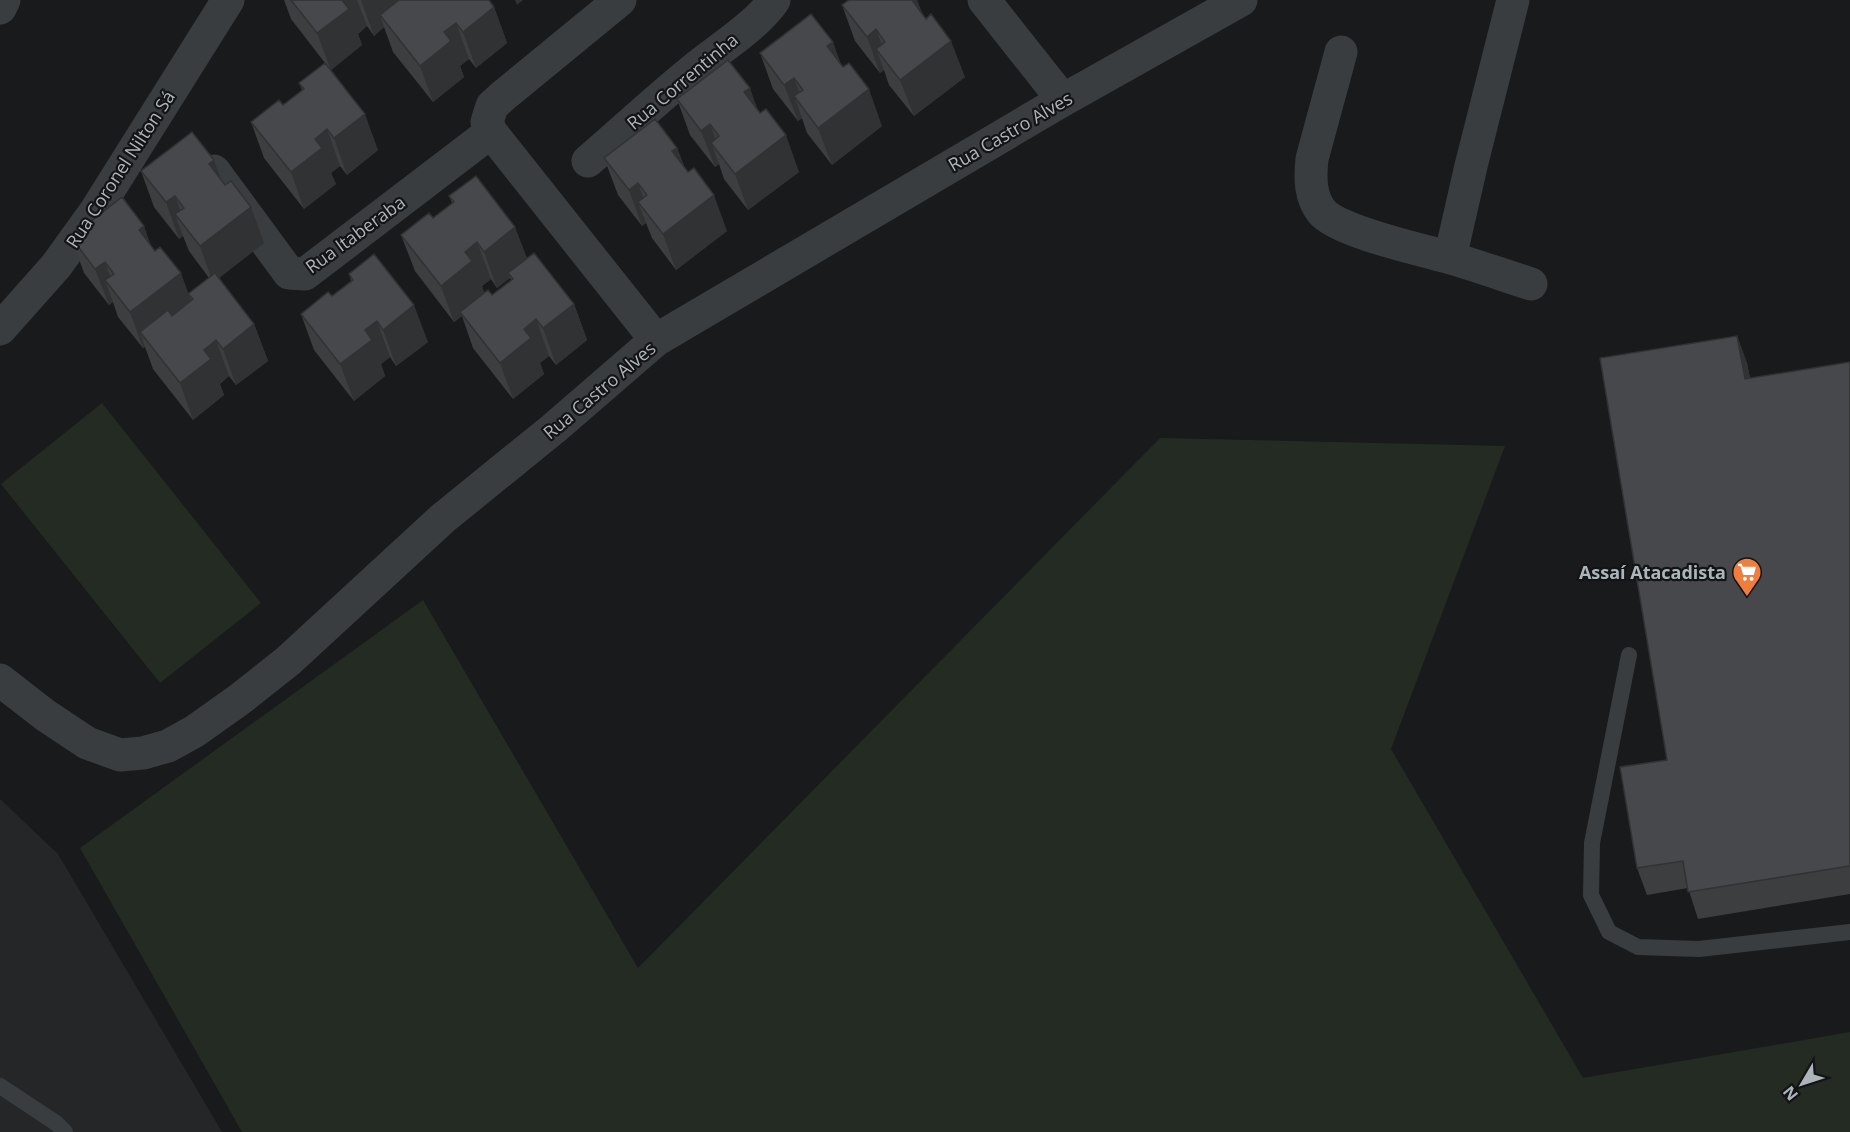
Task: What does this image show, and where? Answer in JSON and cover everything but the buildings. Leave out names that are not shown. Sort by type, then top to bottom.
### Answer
[{"type":"street","points":[[0,8],[4,0]]},
{"type":"street","name":"Rua Coronel Nilton Sá","points":[[0,329],[56,266],[95,212],[228,0]]},
{"type":"street","points":[[620,0],[492,106],[487,122],[491,132],[656,340]]},
{"type":"street","name":"Rua Correntinha","points":[[588,161],[691,71],[756,20],[774,0]]},
{"type":"street","points":[[984,0],[1063,99]]},
{"type":"street","name":"Rua Castro Alves","points":[[0,680],[45,715],[87,743],[120,755],[143,753],[168,746],[195,731],[288,661],[442,519],[553,429],[656,340],[1063,99],[1241,0]]},
{"type":"street","points":[[1450,258],[1513,0]]},
{"type":"street","points":[[1341,52],[1312,159],[1310,177],[1313,195],[1322,212],[1334,221],[1370,236],[1531,284]]},
{"type":"street","name":"Rua Itaberaba","points":[[214,171],[289,273],[305,274],[491,132]]},
{"type":"lane","points":[[1629,655],[1592,843],[1591,896],[1609,932],[1638,947],[1699,949],[1850,932]]},
{"type":"lane","points":[[0,1086],[56,1123],[65,1132]]},
{"type":"shaded area","points":[[102,403],[261,603],[160,683],[1,484]]},
{"type":"shaded area","points":[[1160,438],[1505,446],[1391,749],[1583,1078],[1850,1032],[1850,1132],[242,1132],[80,848],[423,600],[638,968]]},
{"type":"shaded area","points":[[0,799],[58,854],[222,1132],[0,1132]]},
{"type":"place","name":"Assaí Atacadista","points":[[1747,598]]}]
